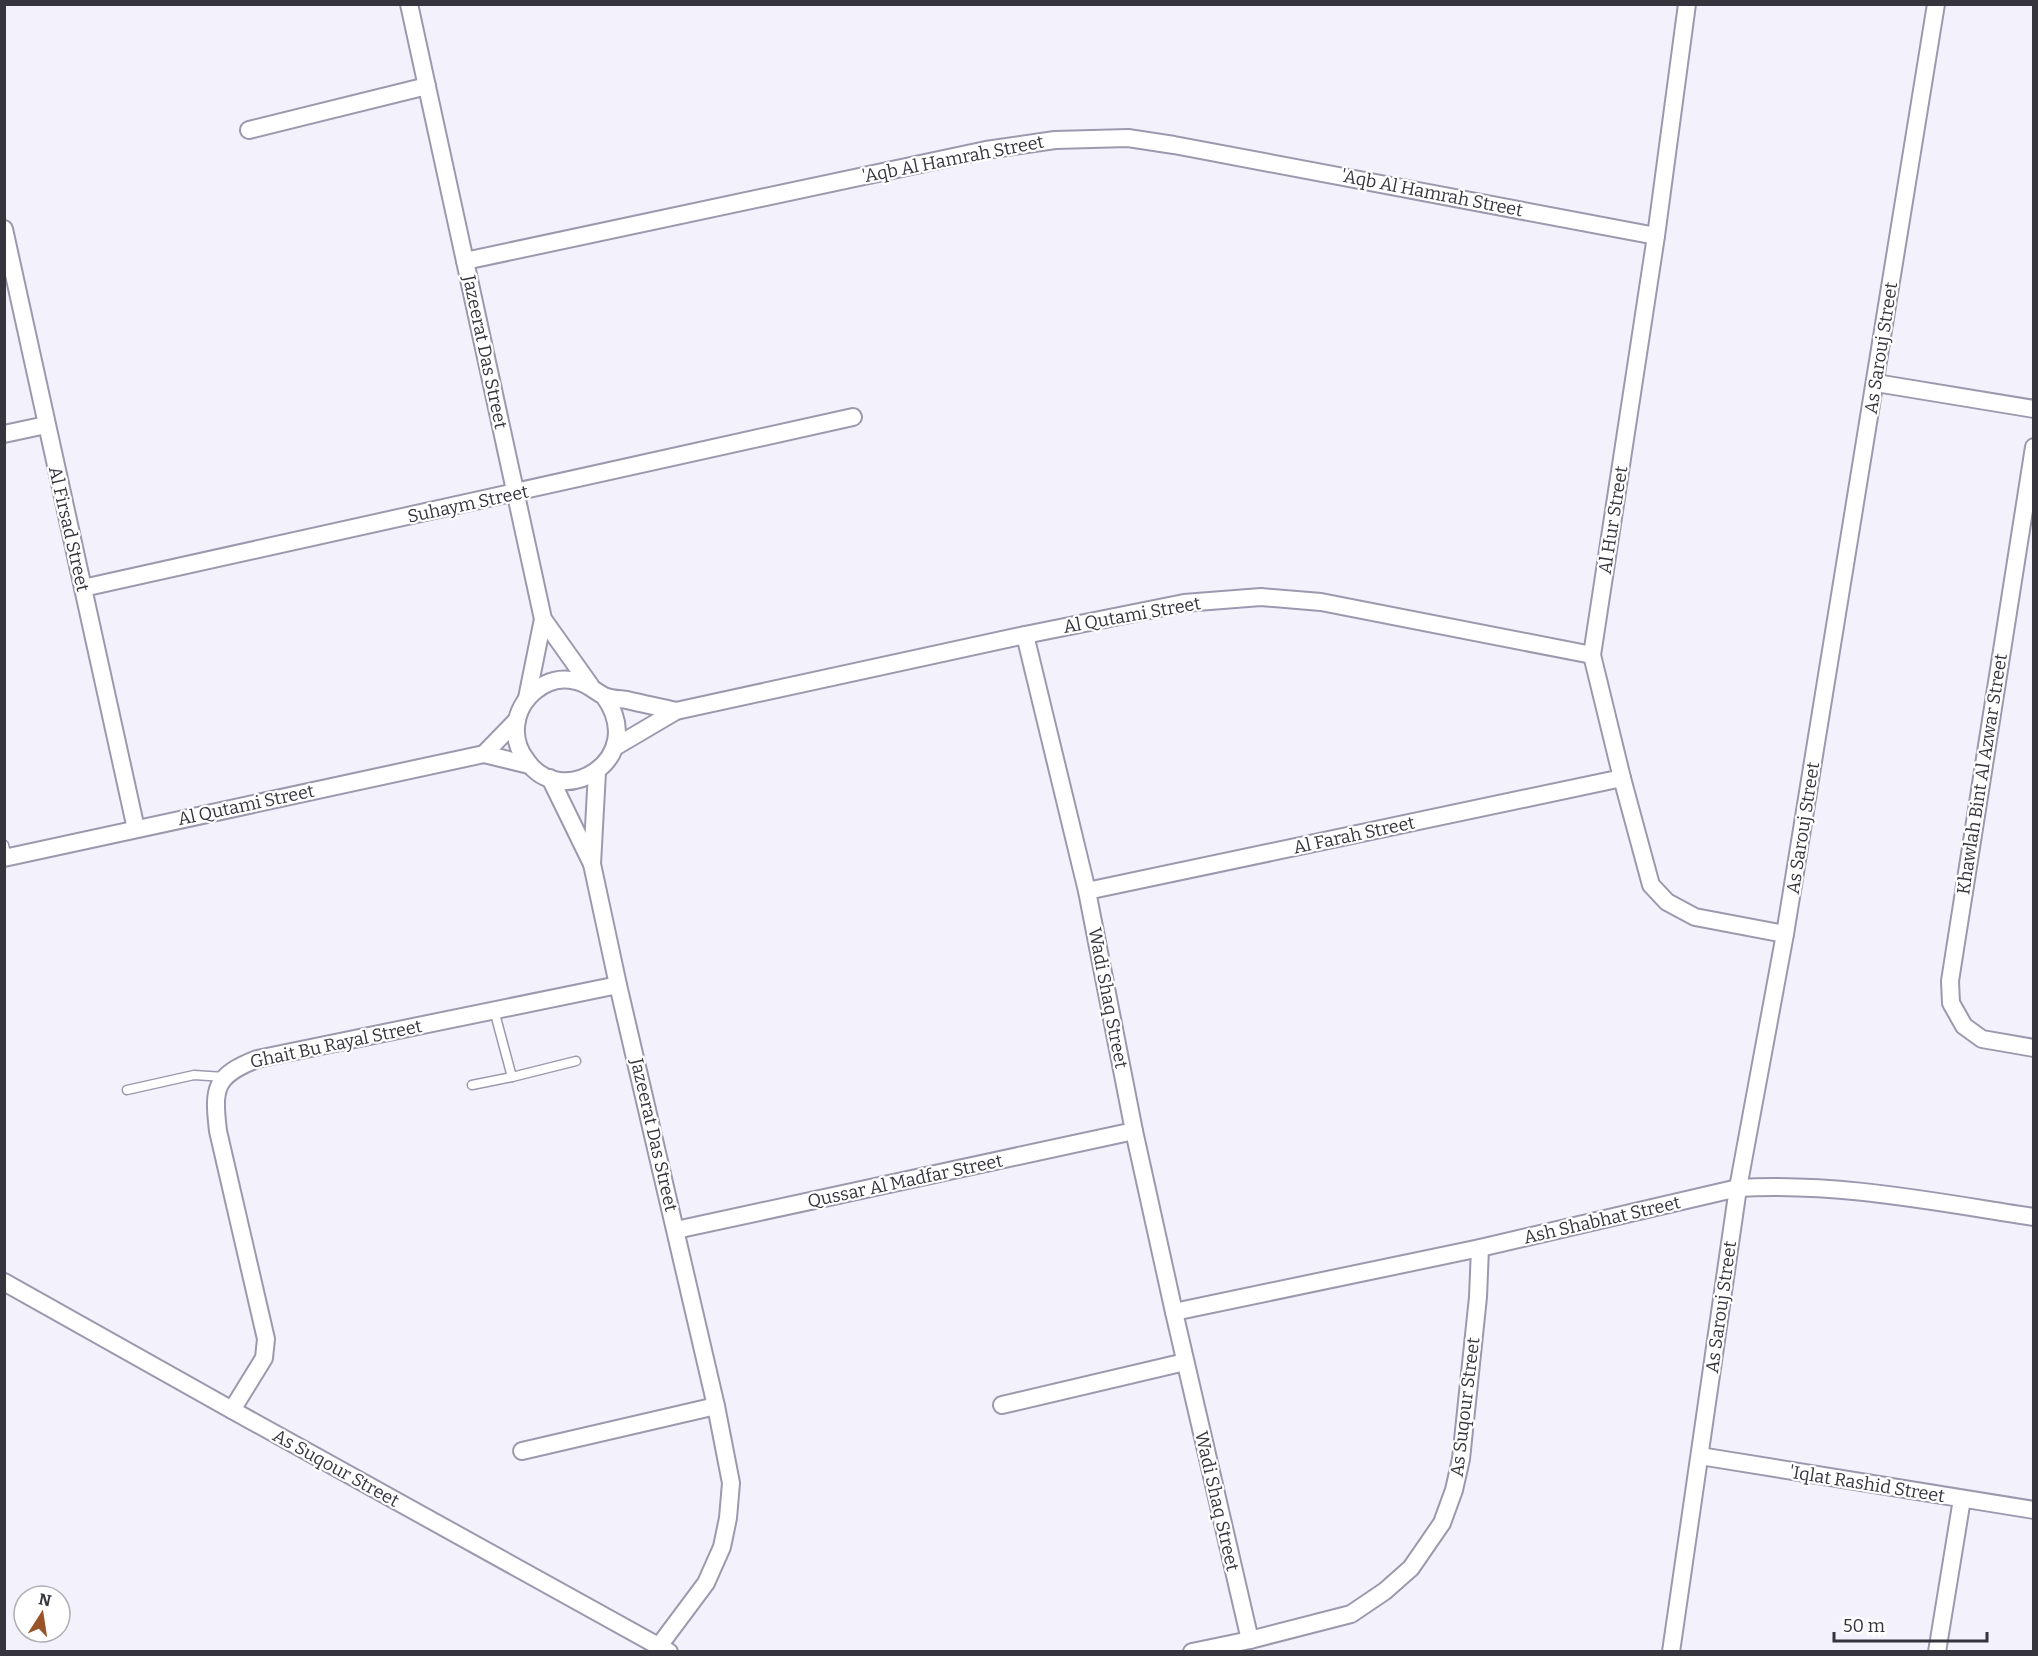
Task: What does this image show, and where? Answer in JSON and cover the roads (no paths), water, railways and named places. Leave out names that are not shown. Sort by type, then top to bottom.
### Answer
[{"type":"street","name":"Jazeerat Das Street","points":[[409,4],[543,619],[590,685]]},
{"type":"street","name":"Al Hur Street","points":[[1687,4],[1656,236],[1592,655],[1651,885],[1666,902],[1695,917],[1785,934]]},
{"type":"street","name":"As Sarouj Street","points":[[1671,1652],[1738,1188],[1785,934],[1936,4]]},
{"type":"street","points":[[249,130],[427,86]]},
{"type":"street","name":"'Aqb Al Hamrah Street","points":[[465,261],[986,150],[1055,140],[1117,139],[1174,145],[1656,236]]},
{"type":"street","name":"Al Firsad Street","points":[[4,229],[136,829]]},
{"type":"street","points":[[1876,383],[2034,410]]},
{"type":"street","name":"Suhaym Street","points":[[83,588],[853,417]]},
{"type":"street","points":[[4,434],[46,425]]},
{"type":"street","name":"Khawlah Bint Al Azwar Street","points":[[2034,447],[1950,981],[1951,1003],[1964,1026],[1982,1039],[2034,1048]]},
{"type":"street","name":"Al Qutami Street","points":[[615,747],[676,711],[1184,603],[1261,597],[1321,602],[1592,655]]},
{"type":"street","name":"Jazeerat Das Street","points":[[527,698],[543,619]]},
{"type":"street","name":"Wadi Shaq Street","points":[[1025,635],[1087,891],[1134,1131],[1250,1640]]},
{"type":"street","points":[[484,754],[517,720],[527,698],[540,687],[556,680],[574,680],[590,685],[604,696],[617,719],[618,733],[615,747],[608,760],[597,771],[582,779],[566,781],[550,778],[529,765],[520,752],[516,736],[517,720]]},
{"type":"street","name":"Al Qutami Street","points":[[604,696],[676,711]]},
{"type":"street","name":"Al Qutami Street","points":[[5,854],[136,829],[484,754],[529,765]]},
{"type":"street","name":"Jazeerat Das Street","points":[[592,864],[597,771]]},
{"type":"street","name":"Jazeerat Das Street","points":[[550,778],[592,864],[716,1406],[731,1484],[728,1518],[722,1547],[705,1583],[664,1649]]},
{"type":"street","name":"Al Farah Street","points":[[1087,891],[1622,778]]},
{"type":"street","name":"Ghait Bu Rayal Street","points":[[224,1077],[242,1065],[257,1059],[618,985]]},
{"type":"street","points":[[224,1077],[214,1099],[218,1131],[266,1339],[264,1358],[232,1410]]},
{"type":"street","name":"Qussar Al Madfar Street","points":[[676,1230],[1134,1131]]},
{"type":"street","name":"Ash Shabhat Street","points":[[1174,1312],[1480,1248],[1738,1188],[1779,1185],[1841,1189],[2034,1217]]},
{"type":"street","name":"As Suqour Street","points":[[1192,1652],[1250,1640],[1351,1614],[1385,1591],[1411,1568],[1442,1523],[1454,1490],[1461,1459],[1478,1297],[1480,1248]]},
{"type":"street","name":"As Suqour Street","points":[[4,1282],[664,1649]]},
{"type":"street","points":[[1002,1405],[1185,1362]]},
{"type":"street","points":[[522,1451],[716,1406]]},
{"type":"street","name":"'Iqlat Rashid Street","points":[[1700,1456],[2034,1510]]},
{"type":"street","points":[[1937,1652],[1962,1499]]},
{"type":"lane","points":[[494,1010],[512,1077]]},
{"type":"lane","points":[[472,1085],[576,1061]]},
{"type":"lane","points":[[127,1090],[194,1076],[224,1077]]}]
